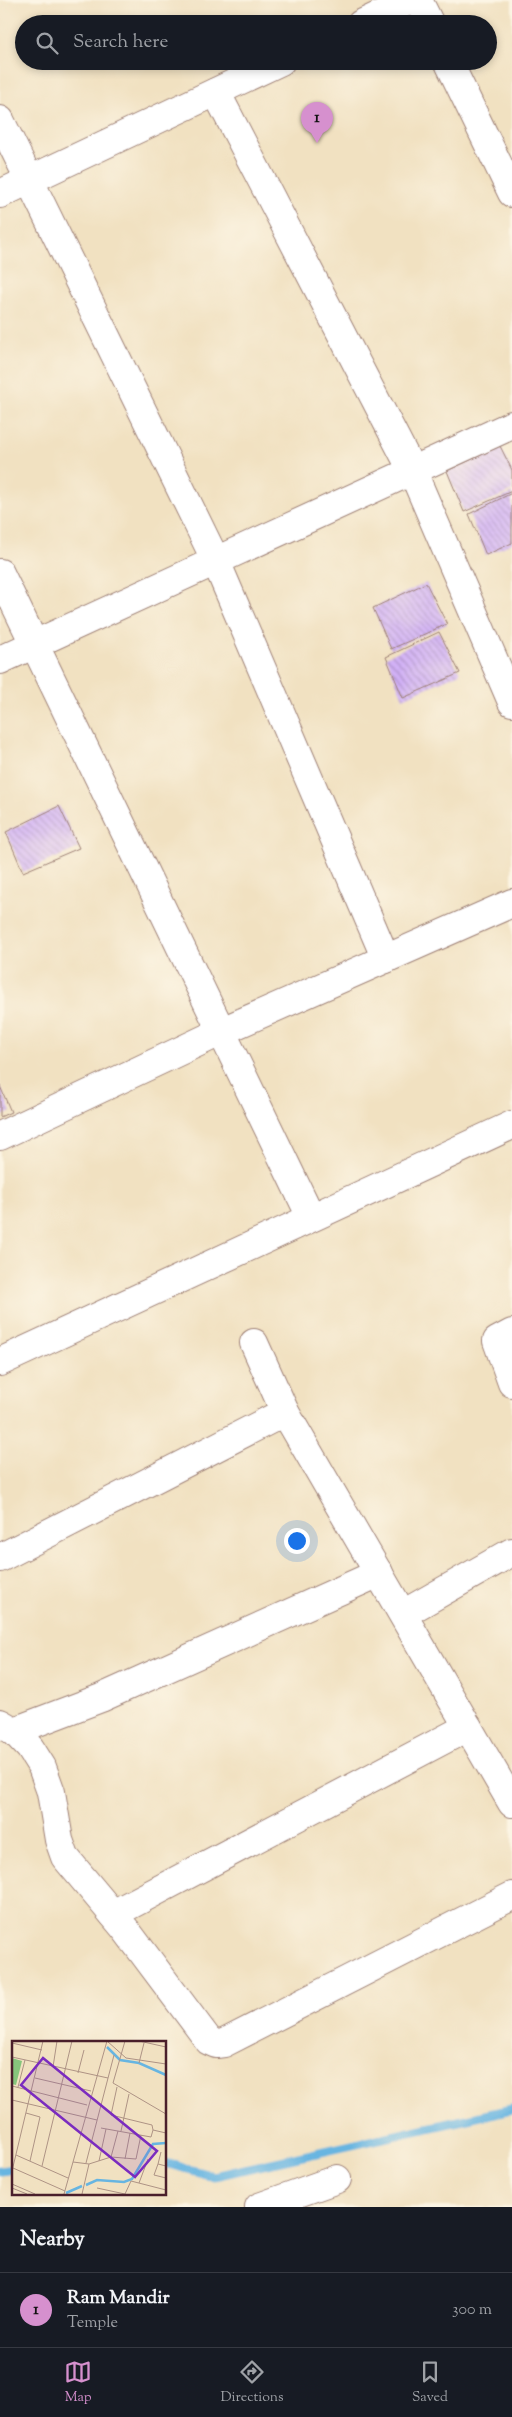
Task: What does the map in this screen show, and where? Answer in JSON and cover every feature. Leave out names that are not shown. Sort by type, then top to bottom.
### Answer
[{"type":"street","points":[[379,15],[411,0]]},
{"type":"street","points":[[418,0],[426,15]]},
{"type":"street","points":[[0,194],[263,70]]},
{"type":"street","points":[[452,70],[512,193]]},
{"type":"street","points":[[216,92],[412,470],[512,702]]},
{"type":"street","points":[[0,120],[28,181],[215,559],[386,959]]},
{"type":"street","points":[[0,660],[215,559],[512,425]]},
{"type":"street","points":[[0,573],[311,1217]]},
{"type":"street","points":[[0,1136],[220,1032],[512,903]]},
{"type":"street","points":[[0,1362],[512,1125]]},
{"type":"street","points":[[512,1333],[497,1341],[512,1383]]},
{"type":"street","points":[[254,1343],[285,1412],[512,1803]]},
{"type":"street","points":[[0,1558],[285,1412]]},
{"type":"street","points":[[403,1614],[512,1552]]},
{"type":"street","points":[[7,1727],[101,1698],[379,1574]]},
{"type":"street","points":[[7,1727],[30,1748],[42,1767],[51,1792],[59,1840],[65,1857],[83,1882],[114,1914],[209,2040],[216,2044],[224,2043],[512,1896]]},
{"type":"street","points":[[114,1914],[468,1727]]},
{"type":"street","points":[[259,2207],[337,2179]]},
{"type":"building","points":[[500,446],[512,470],[512,491],[464,512],[447,471]]},
{"type":"building","points":[[512,493],[512,543],[486,555],[469,514]]},
{"type":"building","points":[[426,583],[447,624],[391,649],[373,608]]},
{"type":"building","points":[[439,632],[460,673],[403,698],[386,657]]},
{"type":"building","points":[[59,806],[79,848],[23,872],[6,832]]},
{"type":"building","points":[[0,1086],[11,1112],[0,1117]]},
{"type":"waterway","points":[[166,2163],[214,2176],[512,2109]]},
{"type":"waterway","points":[[0,2171],[12,2169]]},
{"type":"place","name":"Ram Mandir","points":[[317,143]]}]
